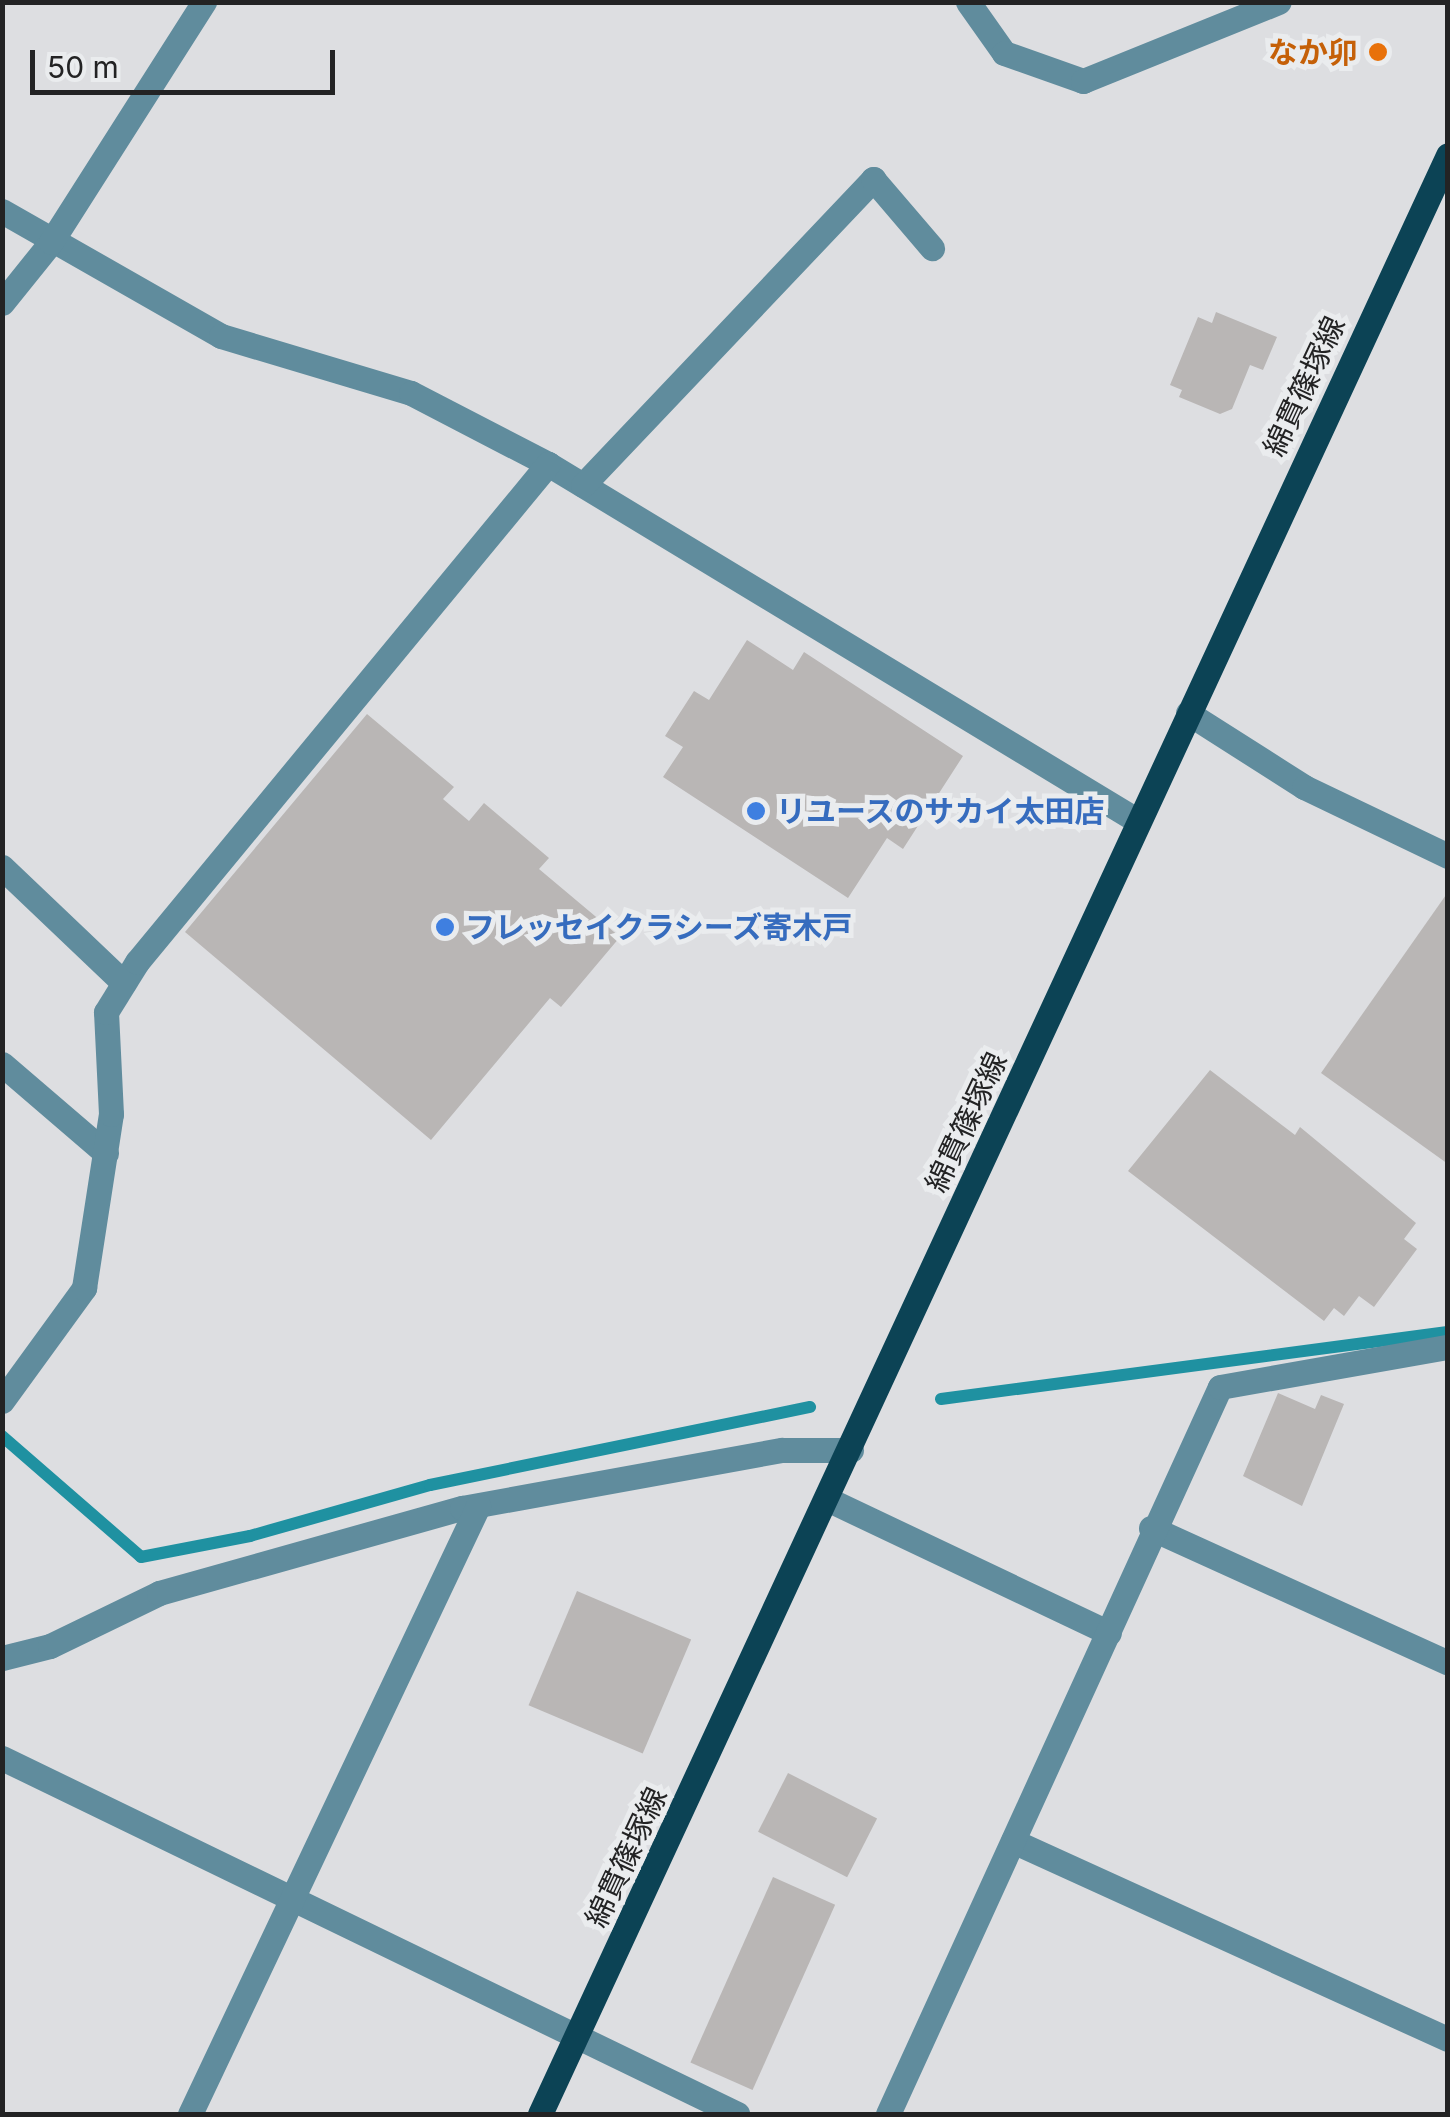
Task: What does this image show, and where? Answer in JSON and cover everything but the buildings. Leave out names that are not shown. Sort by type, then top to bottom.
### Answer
[{"type":"main road","name":"綿貫篠塚線","points":[[540,2114],[852,1450],[1448,154]]},
{"type":"street","points":[[2,303],[51,242],[204,2]]},
{"type":"street","points":[[968,2],[1004,54],[1084,81],[1279,2]]},
{"type":"street","points":[[583,485],[873,179],[932,248]]},
{"type":"street","points":[[2,211],[220,336],[411,393],[548,464],[1138,821]]},
{"type":"street","points":[[2,1400],[84,1288],[106,1154],[106,1012],[124,983],[548,464]]},
{"type":"street","points":[[1188,714],[1304,787],[1448,856]]},
{"type":"street","points":[[2,867],[124,983]]},
{"type":"street","points":[[2,1064],[106,1154]]},
{"type":"street","points":[[888,2114],[1108,1633],[1150,1528],[1220,1387],[1448,1347]]},
{"type":"street","points":[[2,1658],[50,1646],[159,1593],[478,1506],[782,1450],[852,1450]]},
{"type":"street","points":[[827,1498],[1108,1633]]},
{"type":"street","points":[[190,2114],[478,1506]]},
{"type":"street","points":[[1150,1528],[1448,1663]]},
{"type":"street","points":[[2,1758],[577,2041],[737,2114]]},
{"type":"street","points":[[1013,1841],[1448,2040]]},
{"type":"waterway","points":[[941,1399],[1448,1332]]},
{"type":"waterway","points":[[2,1436],[141,1557],[250,1536],[430,1485],[810,1407]]},
{"type":"place","name":"なか卯","points":[[1378,52]]},
{"type":"place","name":"リユースのサカイ太田店","points":[[756,811]]},
{"type":"place","name":"フレッセイクラシーズ寄木戸","points":[[445,927]]}]
